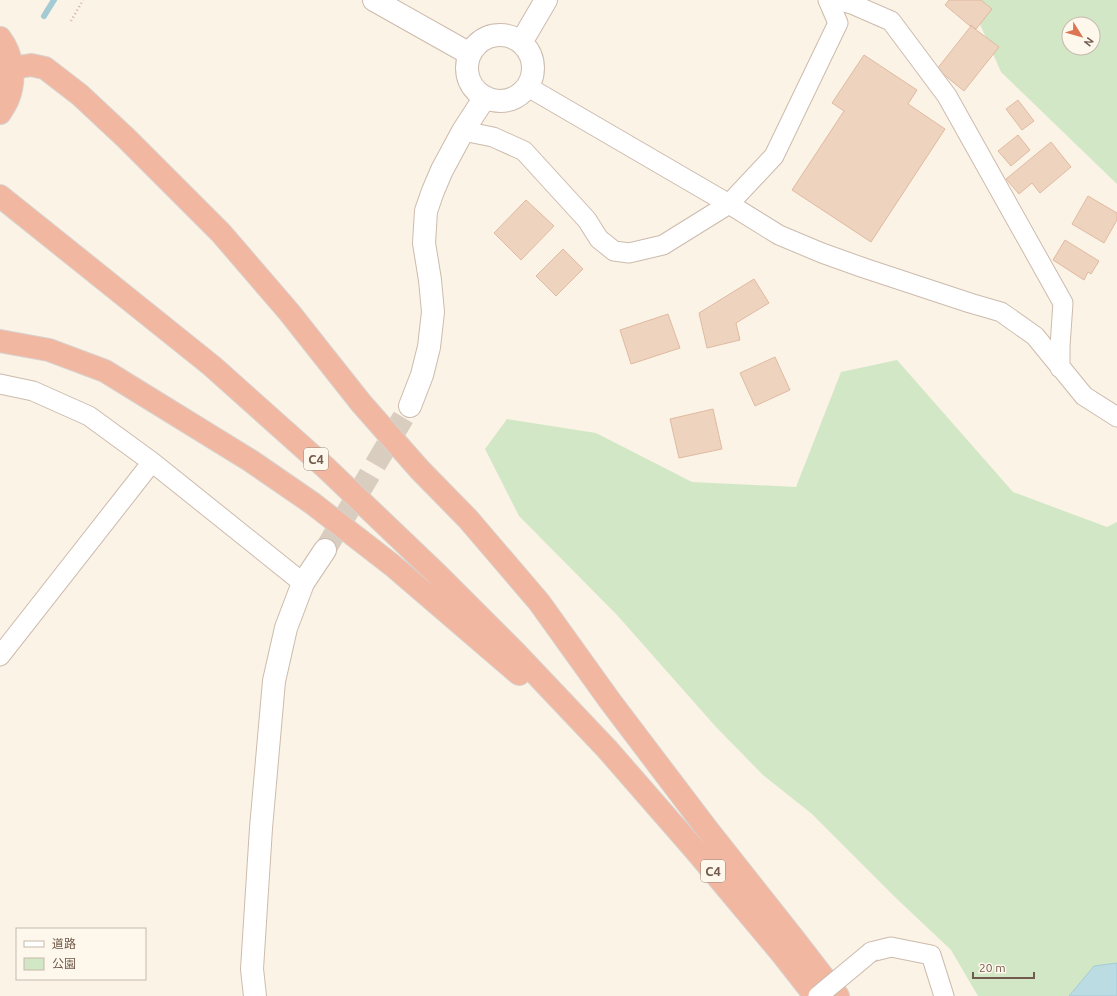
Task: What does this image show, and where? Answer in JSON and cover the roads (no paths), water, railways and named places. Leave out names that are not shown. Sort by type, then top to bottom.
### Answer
[{"type":"highway","points":[[0,38],[10,56],[6,72]]},
{"type":"highway","points":[[6,72],[31,65],[45,68],[80,95],[126,138],[221,233],[289,312],[361,403],[420,470],[468,519],[539,602],[610,701],[702,823],[838,996]]},
{"type":"highway","points":[[0,113],[8,98],[13,81],[6,72]]},
{"type":"highway","name":"C4","points":[[0,196],[212,366],[325,467],[438,575],[500,636],[607,749],[696,850],[816,996]]},
{"type":"highway","points":[[0,341],[49,350],[105,371],[257,465],[312,502],[392,565],[607,749]]},
{"type":"street","points":[[374,0],[470,54]]},
{"type":"street","points":[[522,41],[546,0]]},
{"type":"street","points":[[463,131],[493,137],[524,151],[587,220],[598,239],[614,251],[628,253],[663,245],[729,204],[774,156],[838,23],[828,0]]},
{"type":"street","points":[[837,0],[852,4],[891,21],[947,96],[1064,303],[1060,346],[1060,368]]},
{"type":"street","points":[[502,34],[512,36],[522,41],[529,49],[533,59],[534,70],[531,81],[526,90],[517,97],[507,101],[496,101],[485,98],[476,90],[470,81],[467,70],[470,54],[473,48],[481,40],[491,35],[502,34]]},
{"type":"street","points":[[528,86],[779,235],[822,253],[956,299],[1001,312],[1035,336],[1084,396],[1117,417]]},
{"type":"street","points":[[410,406],[422,375],[429,347],[433,312],[424,243],[426,212],[442,170],[463,131],[485,98]]},
{"type":"street","points":[[0,384],[33,391],[88,416],[152,462],[303,583]]},
{"type":"street","points":[[0,656],[152,462]]},
{"type":"street","points":[[255,996],[252,969],[261,828],[274,681],[286,628],[303,583],[325,550]]},
{"type":"street","points":[[816,996],[871,952],[891,947],[931,954],[944,996]]},
{"type":"water","points":[[1117,963],[1117,996],[1069,996],[1094,966]]},
{"type":"waterway","points":[[44,16],[54,0]]},
{"type":"tunnel","points":[[325,550],[410,406]]}]
